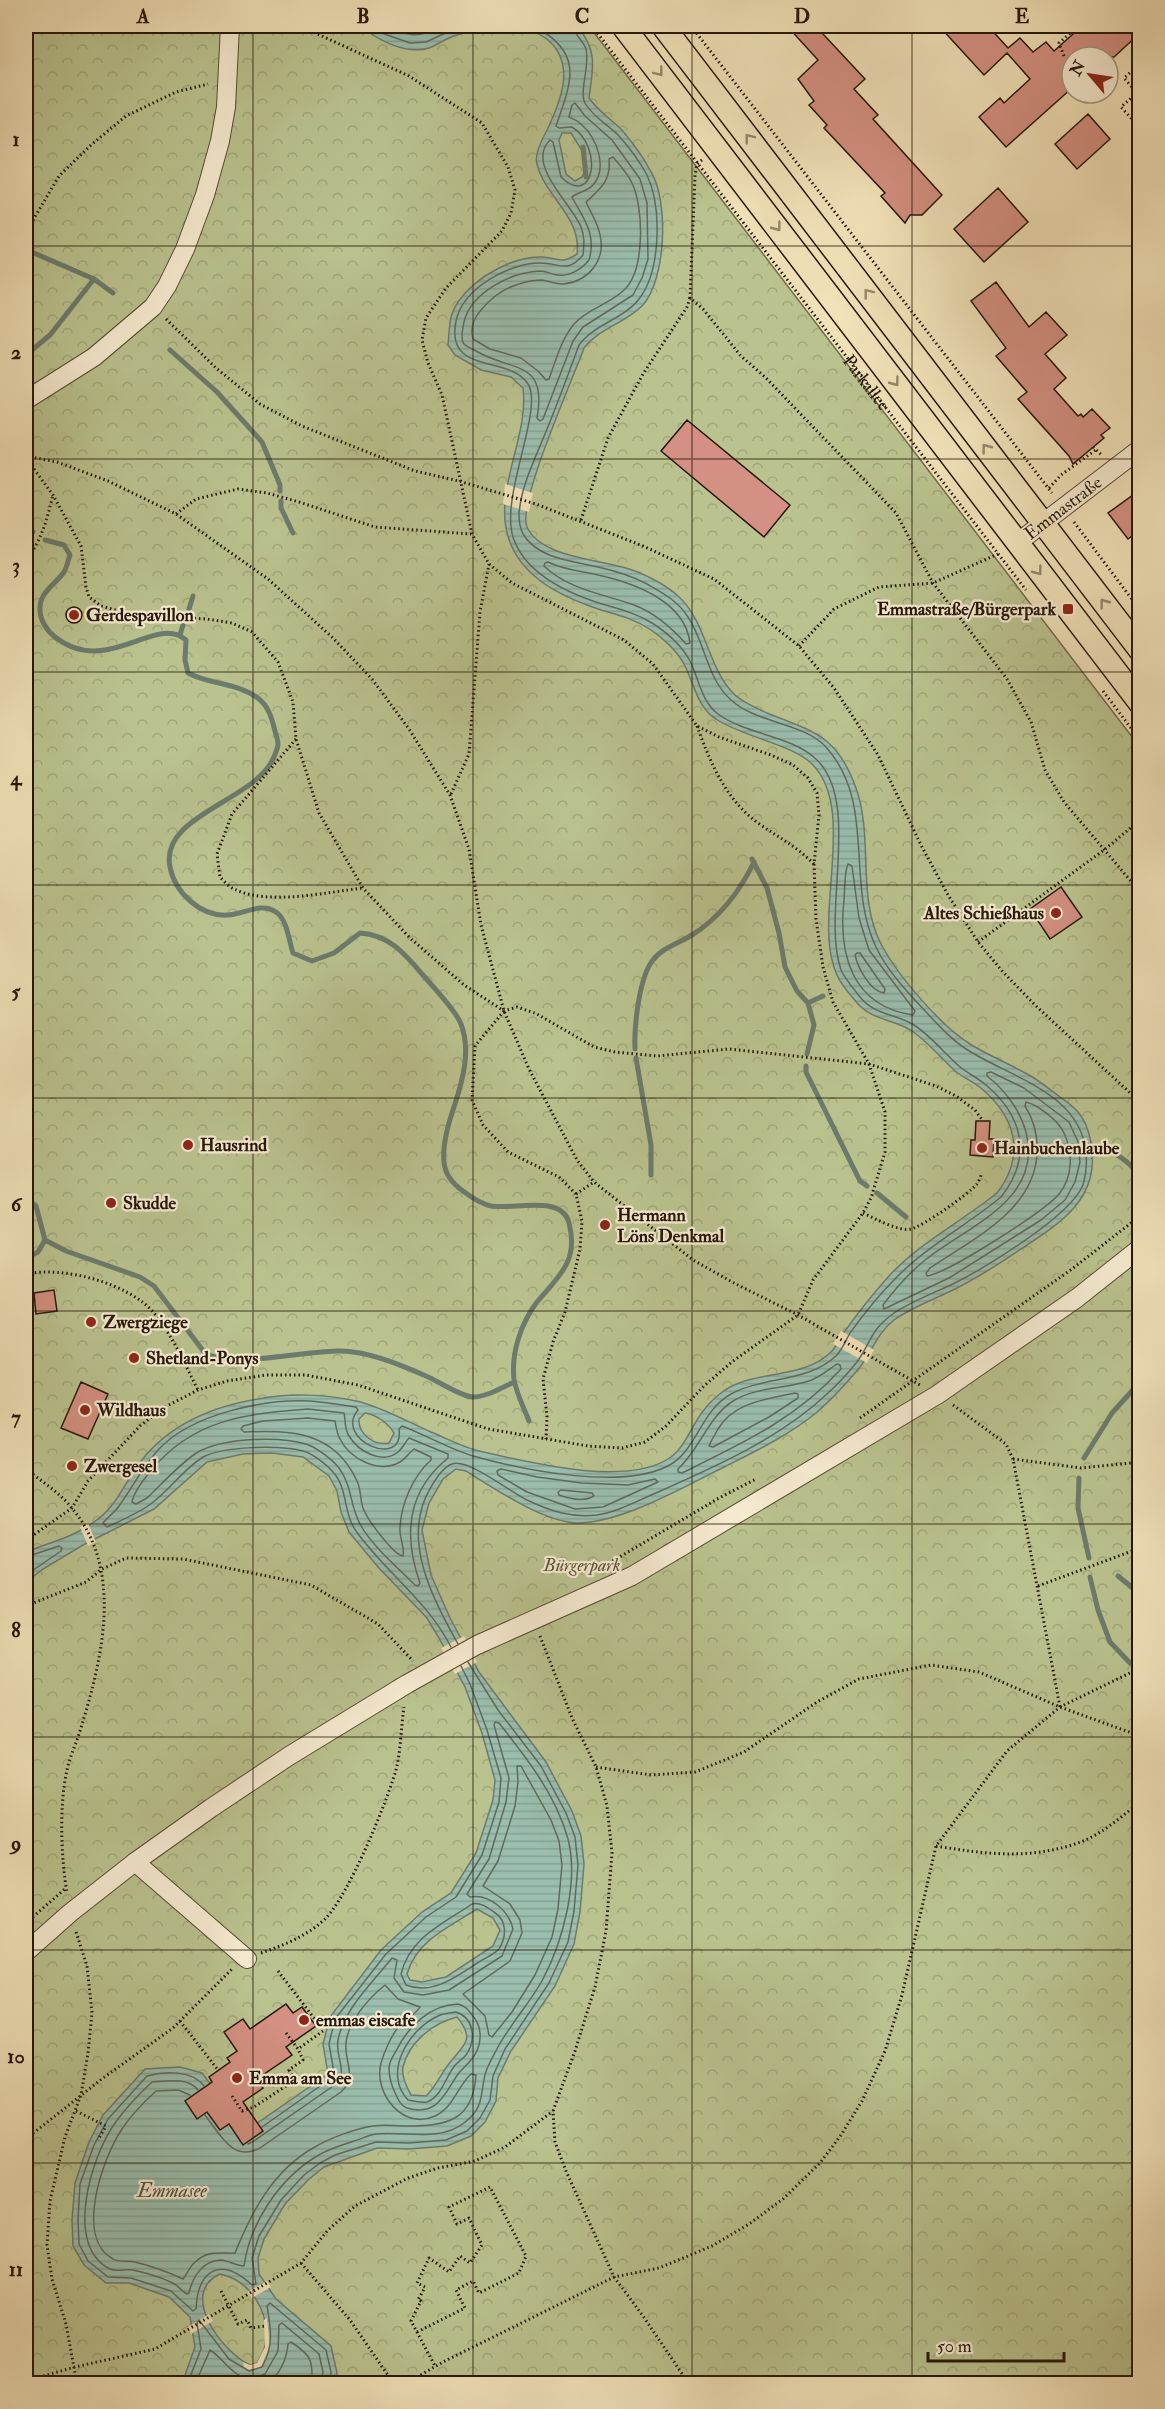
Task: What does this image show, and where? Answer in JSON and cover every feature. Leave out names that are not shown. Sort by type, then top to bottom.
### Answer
[{"type":"main road","name":"Parkallee","points":[[623,26],[717,147],[1008,549],[1140,703]]},
{"type":"main road","points":[[663,26],[1140,650]]},
{"type":"street","points":[[26,400],[94,357],[153,307],[185,249],[205,195],[220,141],[230,26]]},
{"type":"street","name":"Emmastraße","points":[[1008,549],[1140,449]]},
{"type":"street","points":[[26,1952],[70,1913],[135,1862],[289,1756],[439,1665],[477,1645],[632,1576],[927,1401],[1077,1298],[1140,1248]]},
{"type":"street","points":[[135,1862],[244,1961]]},
{"type":"path","points":[[300,26],[409,76],[482,123],[508,167],[514,189],[511,213],[502,231],[446,288],[426,318],[422,340],[428,363],[442,395],[472,534],[489,564],[512,583],[624,640],[639,651],[653,664],[698,726],[716,771],[738,807],[797,848],[814,864]]},
{"type":"path","name":"Parkallee","points":[[592,26],[697,164],[1008,549],[1032,598]]},
{"type":"path","points":[[691,26],[1049,488],[1140,610]]},
{"type":"path","points":[[1060,46],[1059,43],[1078,26]]},
{"type":"path","points":[[1140,64],[1124,78],[1137,93],[1121,107],[1140,128]]},
{"type":"path","points":[[26,232],[59,176],[126,116],[176,92],[227,79]]},
{"type":"path","points":[[581,520],[608,438],[643,374],[687,307],[690,298],[697,164],[717,147]]},
{"type":"path","points":[[690,298],[703,309],[741,356],[773,385],[896,513],[933,583],[1007,679],[1031,722],[1045,770],[1064,802],[1140,892]]},
{"type":"path","points":[[153,307],[216,368],[260,404],[302,426],[415,471],[459,481],[536,504],[643,546],[714,579],[798,646],[834,688],[878,756],[921,845],[948,895],[978,942],[1035,1005],[1140,1102]]},
{"type":"path","points":[[1049,488],[1061,475],[1097,449],[1093,447]]},
{"type":"path","points":[[26,457],[53,495],[81,546],[89,597],[101,606],[133,615],[207,619],[232,623],[252,632],[278,662],[293,702],[296,739],[319,813],[363,888],[410,938],[464,985],[504,1011]]},
{"type":"path","points":[[26,457],[57,462],[108,481],[176,514],[268,579],[333,638],[372,679],[414,738],[450,795],[469,849],[481,925],[504,1011],[529,1069],[577,1160],[594,1182],[693,1260],[878,1360]]},
{"type":"path","points":[[176,514],[196,499],[238,489],[288,499],[375,527],[472,534]]},
{"type":"path","points":[[26,560],[37,546],[45,528],[53,495]]},
{"type":"path","points":[[798,646],[834,609],[852,600],[879,588],[933,583],[1008,549]]},
{"type":"path","points":[[450,795],[469,754],[480,612],[489,564]]},
{"type":"path","points":[[1098,684],[1140,740]]},
{"type":"path","points":[[26,1538],[72,1508],[88,1481],[140,1426],[164,1408],[198,1390],[226,1381],[266,1375],[306,1375],[357,1385],[488,1428],[546,1440],[622,1448],[645,1442],[666,1426],[704,1386],[733,1361],[798,1315],[813,1280],[863,1213],[871,1198],[885,1152],[885,1112],[869,1064],[833,1002],[823,967],[816,919],[814,864],[819,815],[817,793],[808,778],[793,765],[719,737],[698,726]]},
{"type":"path","points":[[296,739],[232,814],[216,854],[220,877],[234,889],[258,895],[291,896],[363,888]]},
{"type":"path","points":[[978,942],[1140,820]]},
{"type":"path","points":[[546,1440],[543,1379],[553,1341],[565,1312],[580,1249],[582,1221],[576,1194],[559,1177],[508,1152],[483,1125],[472,1100],[475,1046],[504,1011],[518,1007],[537,1014],[594,1047],[615,1052],[657,1056],[729,1049],[869,1064],[936,1086],[956,1096],[975,1110],[983,1121]]},
{"type":"path","points":[[863,1213],[886,1224],[910,1229],[931,1219],[965,1194],[978,1184],[981,1175]]},
{"type":"path","points":[[576,1194],[594,1182]]},
{"type":"path","points":[[859,1418],[1072,1269],[1140,1216]]},
{"type":"path","points":[[26,1274],[55,1271],[79,1275],[134,1295],[154,1313],[198,1390]]},
{"type":"path","points":[[1060,1707],[1014,1459],[1081,1468],[1140,1462]]},
{"type":"path","points":[[26,1469],[62,1497],[84,1524],[102,1569],[105,1617],[99,1655],[66,1779],[63,1831],[66,1888],[70,1913],[87,1966],[92,2013],[81,2095],[65,2137],[50,2200],[47,2245],[52,2279],[66,2324],[77,2384]]},
{"type":"path","points":[[592,1574],[719,1498],[757,1479]]},
{"type":"path","points":[[1038,1586],[1140,1548]]},
{"type":"path","points":[[26,1606],[86,1582],[102,1569],[126,1558],[183,1559],[311,1585],[378,1624],[406,1652],[423,1675]]},
{"type":"path","points":[[533,1619],[572,1718],[596,1767],[607,1806],[612,1853],[606,1931],[595,1987],[576,2051],[553,2112],[555,2142],[614,2277],[689,2384]]},
{"type":"path","points":[[596,1767],[651,1775],[694,1772],[744,1752],[818,1702],[859,1678],[931,1665],[979,1672],[1060,1707],[1140,1736]]},
{"type":"path","points":[[405,2384],[435,2366],[614,2277],[659,2268],[712,2246],[783,2199],[820,2163],[862,2101],[885,2051],[902,1995],[936,1846],[1007,1751],[1060,1707],[1140,1668]]},
{"type":"path","points":[[26,2139],[81,2095],[154,2043],[244,1961],[292,1942],[326,1918],[346,1888],[372,1833],[396,1769],[403,1714]]},
{"type":"path","points":[[936,1846],[992,1855],[1037,1852],[1079,1843],[1108,1827],[1140,1802]]},
{"type":"path","points":[[26,1923],[66,1888]]},
{"type":"path","points":[[278,1971],[317,2022]]},
{"type":"path","points":[[180,2021],[218,2070]]},
{"type":"path","points":[[298,2049],[324,2031]]},
{"type":"path","points":[[232,2096],[242,2111],[254,2107],[295,2080],[289,2070],[303,2060],[286,2033]]},
{"type":"path","points":[[75,2110],[106,2126],[98,2140]]},
{"type":"path","points":[[26,2381],[155,2349],[301,2263],[328,2230],[355,2206],[408,2178],[438,2168],[475,2161],[505,2147],[553,2112]]},
{"type":"path","points":[[417,2332],[465,2308],[456,2290],[474,2281],[479,2293],[519,2273],[526,2256],[490,2187],[449,2207],[458,2224],[469,2218],[482,2245],[470,2263],[460,2256],[449,2272],[429,2258],[417,2283],[424,2287],[418,2300],[421,2301],[411,2320],[417,2332],[435,2366]]},
{"type":"path","points":[[301,2263],[350,2320],[394,2384]]},
{"type":"path","points":[[221,2291],[238,2324],[247,2320],[251,2328],[265,2326]]},
{"type":"green space","name":"Bürgerpark","points":[[26,26],[589,26],[1139,746],[1139,2383],[26,2383]]},
{"type":"water","points":[[361,26],[513,26],[468,31],[420,50],[392,45]]},
{"type":"water","name":"Emmasee","points":[[521,26],[577,26],[584,35],[592,60],[589,98],[622,130],[645,161],[657,185],[662,220],[660,259],[651,293],[636,311],[597,335],[584,348],[558,412],[530,493],[526,514],[527,527],[534,537],[558,551],[629,569],[668,588],[688,607],[695,618],[718,671],[734,694],[754,707],[811,731],[832,746],[849,770],[856,788],[864,827],[870,908],[874,927],[889,958],[922,1000],[959,1036],[1033,1077],[1077,1110],[1089,1133],[1092,1170],[1081,1199],[1071,1211],[1046,1232],[978,1277],[915,1307],[894,1320],[882,1332],[860,1366],[816,1413],[772,1442],[673,1493],[632,1511],[593,1522],[576,1523],[549,1517],[534,1510],[466,1471],[456,1469],[443,1479],[429,1503],[422,1530],[431,1575],[450,1618],[479,1672],[546,1762],[572,1811],[581,1836],[584,1864],[580,1912],[574,1944],[555,1986],[511,2051],[498,2078],[496,2101],[485,2122],[471,2136],[447,2146],[409,2149],[377,2148],[324,2167],[285,2204],[264,2239],[258,2258],[259,2274],[276,2299],[331,2346],[337,2373],[334,2383],[176,2383],[185,2375],[195,2347],[190,2317],[169,2297],[129,2283],[106,2283],[84,2265],[73,2246],[72,2220],[75,2183],[89,2142],[103,2115],[145,2069],[180,2067],[202,2073],[246,2131],[328,2074],[323,2044],[330,2017],[381,1950],[422,1912],[451,1893],[476,1853],[493,1800],[495,1780],[482,1733],[465,1687],[439,1638],[427,1618],[378,1567],[349,1532],[341,1512],[337,1491],[329,1476],[303,1457],[272,1453],[243,1454],[207,1462],[154,1509],[83,1545],[26,1582],[26,1552],[78,1532],[101,1517],[113,1504],[147,1454],[174,1430],[223,1407],[270,1397],[307,1395],[365,1403],[473,1449],[550,1466],[604,1472],[630,1471],[652,1466],[676,1452],[706,1407],[725,1390],[751,1379],[808,1366],[821,1360],[832,1351],[862,1308],[900,1265],[997,1193],[1006,1179],[1014,1152],[1010,1125],[994,1101],[979,1087],[955,1071],[912,1031],[865,1010],[850,995],[839,979],[830,952],[829,926],[834,838],[832,810],[826,785],[813,765],[793,751],[739,731],[716,719],[704,708],[681,659],[660,637],[633,620],[588,606],[563,595],[540,581],[521,562],[514,551],[507,531],[506,491],[521,429],[523,388],[511,377],[481,370],[455,355],[448,345],[451,317],[456,305],[475,283],[516,261],[543,257],[563,260],[577,254],[574,229],[547,187],[536,160],[539,147],[557,108],[563,84],[562,61],[549,41]],"holes":[[[562,133],[571,133],[583,152],[587,167],[582,177],[575,181],[566,174],[559,140]],[[365,1413],[385,1423],[394,1433],[389,1443],[378,1443],[368,1438],[361,1430],[359,1419]],[[477,1909],[493,1918],[500,1930],[493,1946],[446,1977],[422,1982],[410,1980],[407,1974],[418,1952],[445,1929]],[[457,2017],[463,2025],[467,2038],[426,2096],[411,2095],[403,2074],[406,2058],[416,2042],[439,2024]],[[220,2274],[231,2278],[250,2291],[262,2311],[265,2322],[265,2346],[257,2363],[250,2365],[239,2358],[217,2336],[204,2308],[203,2294],[208,2283]]]},
{"type":"pier","points":[[505,484],[533,493],[529,512],[503,504]]},
{"type":"pier","points":[[841,1331],[874,1350],[867,1363],[833,1344]]},
{"type":"pier","points":[[88,1523],[96,1542],[88,1546],[80,1527]]},
{"type":"pier","points":[[464,1636],[477,1662],[455,1674],[441,1648]]},
{"type":"pier","points":[[267,2281],[271,2287],[252,2298],[247,2292]]},
{"type":"pier","points":[[209,2314],[213,2321],[191,2334],[188,2327]]},
{"type":"pier","points":[[267,2318],[270,2346],[260,2369],[244,2370],[243,2362],[250,2365],[257,2363],[265,2347],[264,2320]]},
{"type":"building","points":[[787,26],[832,26],[823,34],[865,79],[854,89],[878,115],[873,119],[942,195],[922,215],[910,215],[905,223],[881,196],[885,193],[824,128],[827,125],[809,105],[814,101],[798,79],[818,60]]},
{"type":"building","points":[[939,26],[988,26],[1008,48],[1020,38],[1033,52],[1046,42],[1054,51],[1060,46],[1060,99],[1006,147],[979,117],[1000,98],[1004,103],[1030,79],[1007,53],[984,75]]},
{"type":"building","points":[[1082,26],[1140,26],[1140,33],[1120,51],[1120,45],[1061,45]]},
{"type":"building","points":[[1088,114],[1110,139],[1077,169],[1055,144]]},
{"type":"building","points":[[998,188],[1028,222],[984,262],[954,229]]},
{"type":"building","points":[[996,282],[1029,327],[1046,312],[1067,335],[1045,354],[1066,378],[1054,389],[1078,416],[1081,414],[1083,417],[1092,409],[1110,428],[1101,435],[1104,438],[1073,464],[1069,456],[1018,399],[1027,392],[996,356],[1006,348],[971,301]]},
{"type":"building","points":[[687,420],[790,505],[764,537],[661,451]]},
{"type":"building","points":[[1140,490],[1140,530],[1128,539],[1108,513]]},
{"type":"building","name":"Gerdespavillon","points":[[71,607],[77,607],[82,615],[80,621],[71,623],[66,618],[66,612]]},
{"type":"building","name":"Altes Schießhaus","points":[[1061,887],[1082,917],[1050,939],[1030,909]]},
{"type":"building","name":"Hainbuchenlaube","points":[[976,1121],[990,1121],[989,1139],[994,1139],[993,1157],[970,1155],[971,1140],[975,1140]]},
{"type":"building","points":[[54,1290],[57,1311],[36,1314],[34,1293]]},
{"type":"building","name":"Wildhaus","points":[[81,1382],[108,1394],[88,1439],[61,1428]]},
{"type":"building","points":[[286,2004],[293,2013],[302,2007],[316,2026],[286,2047],[292,2055],[257,2079],[263,2088],[243,2102],[263,2131],[243,2145],[229,2124],[220,2130],[207,2112],[197,2119],[185,2101],[212,2082],[209,2077],[230,2062],[227,2058],[237,2051],[224,2032],[243,2019],[250,2029]]},
{"type":"waterway","points":[[583,147],[586,177]]},
{"type":"waterway","points":[[27,250],[94,279],[113,293]]},
{"type":"waterway","points":[[26,355],[50,335],[94,279]]},
{"type":"waterway","points":[[170,350],[217,392],[262,442],[280,485],[280,491]]},
{"type":"waterway","points":[[281,501],[281,508],[293,533]]},
{"type":"waterway","points":[[26,526],[33,532]]},
{"type":"waterway","points":[[45,540],[64,545],[70,555],[64,572],[45,593],[40,604],[43,621],[55,637],[74,648],[93,651],[111,649],[160,634],[174,634],[186,640],[185,660],[188,673],[251,693],[262,702],[270,714],[278,746],[264,772],[249,785],[193,821],[179,834],[171,849],[170,867],[177,886],[183,894],[199,908],[218,915],[258,908],[276,912],[283,920],[293,953],[312,961],[334,953],[360,933],[388,941],[409,959],[458,1018],[464,1034],[466,1054],[461,1085],[445,1140],[444,1162],[448,1175],[459,1188],[487,1205],[547,1206],[565,1214],[569,1223],[571,1236],[569,1258],[559,1276],[531,1310],[518,1339],[514,1359],[514,1379],[529,1421]]},
{"type":"waterway","points":[[189,609],[193,596]]},
{"type":"waterway","points":[[180,635],[183,625]]},
{"type":"waterway","points":[[752,859],[767,888],[785,967],[797,991],[808,1003],[814,1025],[807,1054]]},
{"type":"waterway","points":[[635,1049],[635,1028],[641,990],[653,960],[666,949],[702,928],[720,912],[742,883],[754,862]]},
{"type":"waterway","points":[[808,1003],[823,996]]},
{"type":"waterway","points":[[636,1058],[651,1145],[651,1175]]},
{"type":"waterway","points":[[806,1066],[806,1072],[860,1181],[867,1186]]},
{"type":"waterway","points":[[1085,1147],[1108,1150],[1122,1158],[1140,1174]]},
{"type":"waterway","points":[[877,1193],[906,1217]]},
{"type":"waterway","points":[[26,1197],[36,1206],[45,1240],[66,1251],[140,1277],[154,1286],[204,1352],[217,1357],[234,1360],[317,1352],[353,1352],[399,1365],[472,1397],[488,1394],[514,1382]]},
{"type":"waterway","points":[[26,1258],[38,1252],[45,1240]]},
{"type":"waterway","points":[[1084,1458],[1112,1413],[1140,1382]]},
{"type":"waterway","points":[[1079,1478],[1078,1508],[1089,1558]]},
{"type":"waterway","points":[[1118,1576],[1140,1594]]},
{"type":"waterway","points":[[1090,1577],[1098,1610],[1110,1642],[1130,1663]]},
{"type":"place","name":"Emmastraße/Bürgerpark","points":[[1068,609]]},
{"type":"place","name":"Gerdespavillon","points":[[74,615]]},
{"type":"place","name":"Altes Schießhaus","points":[[1056,913]]},
{"type":"place","name":"Hausrind","points":[[188,1145]]},
{"type":"place","name":"Hainbuchenlaube","points":[[982,1148]]},
{"type":"place","name":"Skudde","points":[[111,1203]]},
{"type":"place","name":"Hermann Löns Denkmal","points":[[605,1225]]},
{"type":"place","name":"Zwergziege","points":[[91,1322]]},
{"type":"place","name":"Shetland-Ponys","points":[[134,1358]]},
{"type":"place","name":"Wildhaus","points":[[85,1410]]},
{"type":"place","name":"Zwergesel","points":[[72,1466]]},
{"type":"place","name":"emmas eiscafe","points":[[304,2020]]},
{"type":"place","name":"Emma am See","points":[[237,2078]]}]
